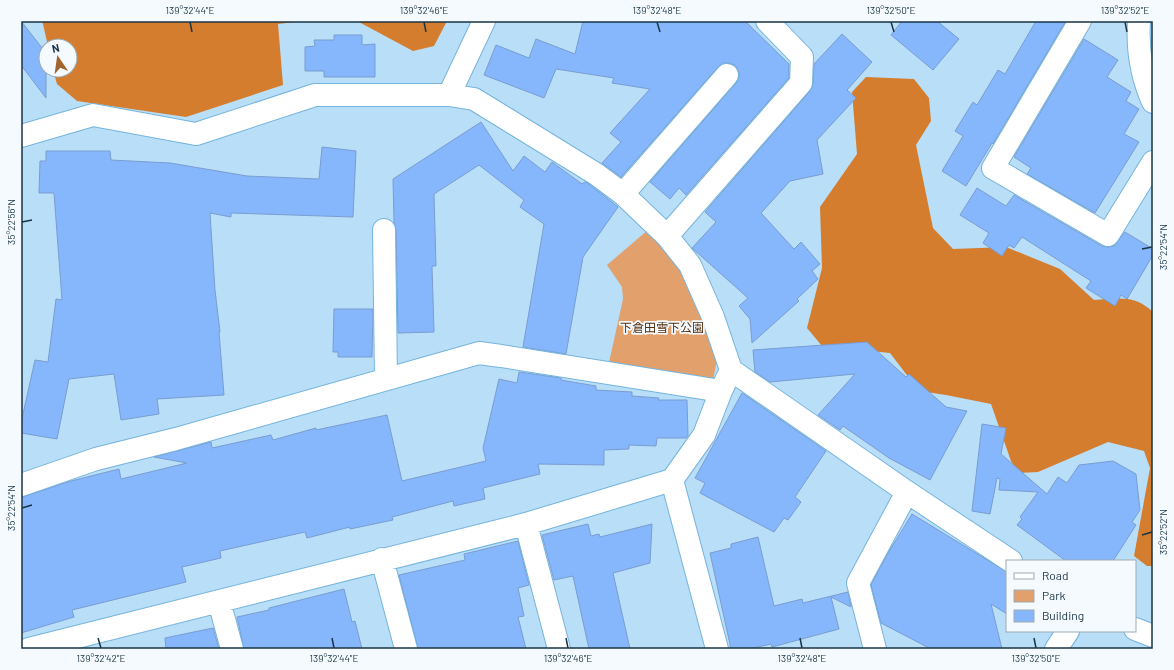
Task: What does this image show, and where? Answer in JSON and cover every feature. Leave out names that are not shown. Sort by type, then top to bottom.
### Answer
[{"type":"street","points":[[449,95],[484,21]]},
{"type":"street","points":[[667,236],[801,82],[802,57],[767,21]]},
{"type":"street","points":[[1080,21],[993,168],[1108,235],[1153,162]]},
{"type":"street","points":[[1139,21],[1138,43],[1143,78],[1153,102]]},
{"type":"street","points":[[623,194],[726,75]]},
{"type":"street","points":[[21,136],[93,115],[196,134],[315,95],[449,95],[474,99],[596,174],[623,194],[667,236],[690,265],[713,317],[731,370],[907,492],[1009,560]]},
{"type":"street","points":[[384,230],[386,379]]},
{"type":"street","points":[[21,484],[96,459],[176,439],[479,353],[721,391]]},
{"type":"street","points":[[29,649],[526,524],[672,480],[704,435],[731,370]]},
{"type":"street","points":[[672,480],[717,649]]},
{"type":"street","points":[[875,649],[858,583],[907,492]]},
{"type":"street","points":[[526,524],[558,649]]},
{"type":"street","points":[[382,559],[406,649]]},
{"type":"street","points":[[219,601],[232,649]]},
{"type":"street","points":[[1136,629],[1153,636]]},
{"type":"street","points":[[1056,649],[1067,632]]},
{"type":"green space","name":"下倉田雪下公園","points":[[649,229],[675,257],[718,355],[713,380],[608,367],[623,299],[622,287],[607,265]]},
{"type":"shaded area","points":[[41,21],[303,21],[278,24],[283,85],[186,117],[77,101],[57,84],[55,78],[78,78],[78,38],[46,38]]},
{"type":"shaded area","points":[[357,21],[447,21],[434,46],[413,51]]},
{"type":"shaded area","points":[[866,77],[914,79],[929,98],[931,121],[916,145],[933,228],[953,249],[1006,247],[1060,269],[1094,300],[1132,300],[1146,306],[1153,312],[1153,566],[1147,566],[1134,556],[1150,468],[1144,451],[1108,442],[1038,472],[1018,473],[1011,461],[991,404],[919,391],[890,353],[822,346],[807,328],[822,268],[820,207],[857,154],[852,92]]},
{"type":"building","points":[[21,21],[38,43],[38,78],[46,78],[46,98],[21,65]]},
{"type":"building","points":[[583,21],[745,21],[789,64],[789,78],[686,195],[679,188],[670,199],[650,182],[736,83],[739,77],[739,71],[735,65],[729,63],[723,63],[718,67],[621,177],[602,163],[621,142],[610,133],[650,89],[612,83],[614,78],[556,69],[544,98],[484,75],[496,45],[529,58],[536,39],[575,54]]},
{"type":"building","points":[[902,21],[937,21],[959,39],[933,70],[891,35]]},
{"type":"building","points":[[1036,21],[1065,22],[993,144],[992,143],[966,186],[942,171],[963,136],[955,131],[973,102],[977,105],[998,70],[1005,74]]},
{"type":"building","points":[[842,34],[872,62],[847,90],[856,98],[817,140],[823,174],[790,181],[761,213],[794,249],[801,242],[820,264],[812,271],[818,279],[797,299],[799,301],[752,343],[750,319],[739,306],[748,298],[692,248],[716,222],[705,212],[810,91],[813,83],[814,64]]},
{"type":"building","points":[[334,35],[362,35],[362,45],[375,44],[375,77],[324,77],[324,71],[305,71],[305,47],[315,46],[314,40],[334,40]]},
{"type":"building","points":[[1084,39],[1118,60],[1107,77],[1131,92],[1126,101],[1139,109],[1124,134],[1139,142],[1095,213],[1027,174],[1031,168],[1014,157]]},
{"type":"building","points":[[481,122],[513,171],[524,156],[545,172],[552,162],[582,184],[585,182],[589,184],[618,207],[583,257],[566,354],[523,347],[544,224],[520,207],[524,200],[479,165],[434,194],[436,266],[432,266],[434,332],[398,333],[396,230],[394,223],[393,179]]},
{"type":"building","points":[[322,147],[356,151],[353,217],[231,213],[231,217],[210,213],[224,395],[157,399],[159,414],[121,420],[114,374],[69,379],[57,439],[21,433],[21,423],[35,360],[48,362],[56,299],[62,300],[54,193],[39,193],[40,161],[46,161],[46,151],[110,151],[111,160],[170,163],[247,176],[319,179]]},
{"type":"building","points":[[977,188],[1006,206],[1014,195],[1102,246],[1114,246],[1125,232],[1153,249],[1153,255],[1127,299],[1121,295],[1115,306],[1086,288],[1091,281],[1022,237],[1014,248],[1009,245],[1002,256],[983,243],[989,233],[960,215]]},
{"type":"building","points":[[334,309],[373,309],[372,357],[338,357],[338,352],[333,352]]},
{"type":"building","points":[[867,342],[906,377],[909,374],[946,407],[967,411],[930,480],[889,458],[843,426],[840,430],[818,415],[855,374],[770,382],[755,372],[753,350]]},
{"type":"building","points":[[519,372],[561,378],[561,380],[596,386],[596,390],[632,392],[632,396],[659,398],[658,400],[687,400],[688,436],[686,438],[657,438],[656,446],[629,445],[629,449],[604,450],[604,465],[538,464],[540,474],[483,488],[485,499],[454,506],[453,501],[392,517],[393,520],[350,529],[350,527],[307,538],[305,532],[220,551],[221,558],[182,567],[186,582],[72,610],[74,617],[21,633],[22,497],[71,481],[119,469],[121,479],[187,463],[154,457],[211,442],[212,448],[271,435],[273,440],[316,428],[316,430],[387,415],[402,481],[486,461],[483,448],[499,379],[517,383]]},
{"type":"building","points":[[742,393],[826,451],[795,497],[801,502],[788,520],[784,518],[774,532],[700,493],[705,483],[695,478]]},
{"type":"building","points":[[982,424],[1006,428],[1001,454],[1047,494],[1058,477],[1067,483],[1079,465],[1113,461],[1136,474],[1140,510],[1132,522],[1136,525],[1114,560],[1065,560],[1017,525],[1022,519],[1020,517],[1038,492],[999,490],[1000,479],[997,478],[990,514],[972,511]]},
{"type":"building","points":[[912,514],[1006,571],[1006,613],[991,604],[1002,649],[931,649],[881,623],[871,585],[888,553]]},
{"type":"building","points":[[588,524],[591,536],[599,534],[600,537],[652,524],[650,563],[613,573],[630,649],[589,649],[573,576],[554,580],[542,535]]},
{"type":"building","points":[[758,537],[774,606],[802,599],[803,603],[848,592],[851,607],[831,597],[839,629],[772,647],[771,644],[749,649],[731,649],[710,553],[731,548],[731,544]]},
{"type":"building","points":[[518,541],[529,585],[518,588],[524,616],[518,617],[526,649],[418,649],[399,575],[465,560],[464,554]]},
{"type":"building","points":[[344,589],[352,622],[355,621],[362,649],[244,649],[237,617],[269,610],[269,608]]},
{"type":"building","points":[[213,628],[219,649],[166,649],[165,638]]}]
